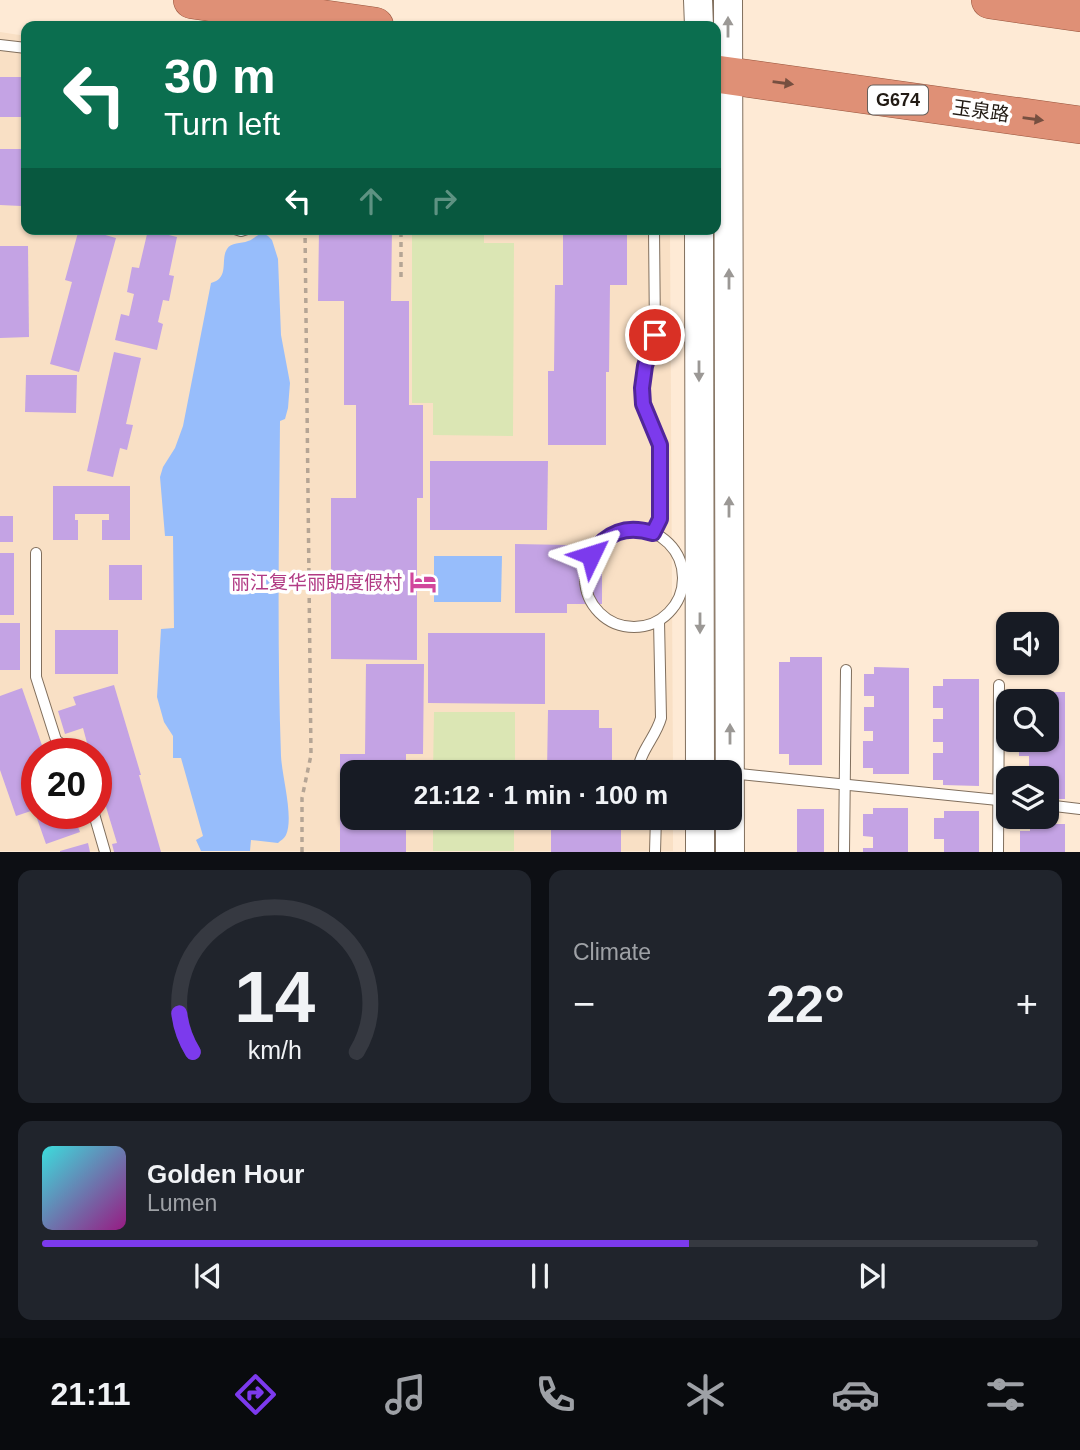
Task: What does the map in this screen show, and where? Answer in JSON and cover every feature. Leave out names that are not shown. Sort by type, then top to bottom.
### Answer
[{"type":"highway","points":[[192,0],[255,14],[325,21]]},
{"type":"highway","points":[[990,0],[1080,13]]},
{"type":"highway","name":"玉泉路","points":[[722,75],[1080,125]]},
{"type":"street","points":[[698,0],[699,21]]},
{"type":"street","points":[[728,0],[722,75],[730,760]]},
{"type":"street","points":[[699,235],[691,578],[699,760]]},
{"type":"street","points":[[700,830],[700,852]]},
{"type":"street","points":[[730,830],[730,852]]},
{"type":"lane","points":[[0,45],[21,47]]},
{"type":"lane","points":[[653,533],[660,519],[660,445],[643,404],[642,388],[645,366],[655,335],[654,235]]},
{"type":"lane","points":[[630,529],[653,533],[664,539],[673,548],[682,569],[691,578],[669,613],[659,621],[637,628],[625,627],[604,617],[590,600],[585,578],[591,555],[598,545],[607,537],[630,529]]},
{"type":"lane","points":[[36,553],[36,677],[55,738]]},
{"type":"lane","points":[[640,760],[658,729],[661,718],[659,621]]},
{"type":"lane","points":[[844,852],[846,670]]},
{"type":"lane","points":[[999,685],[1002,766]]},
{"type":"lane","points":[[742,775],[996,800]]},
{"type":"lane","points":[[1059,807],[1080,809]]},
{"type":"lane","points":[[98,829],[105,852]]},
{"type":"lane","points":[[998,852],[1000,829]]},
{"type":"lane","points":[[655,852],[656,830]]},
{"type":"path","points":[[302,852],[302,798],[311,755],[305,235]]},
{"type":"path","points":[[401,235],[401,277]]},
{"type":"shaded area","name":"丽江复华丽朗度假村","points":[[0,32],[21,35],[21,235],[670,235],[673,760],[340,760],[340,830],[673,830],[673,851],[0,851]]},
{"type":"green space","points":[[412,235],[484,235],[484,243],[514,243],[513,436],[433,435],[433,403],[412,403]]},
{"type":"green space","points":[[434,712],[515,712],[515,760],[433,760]]},
{"type":"green space","points":[[433,830],[514,830],[514,851],[433,851]]},
{"type":"water","points":[[259,235],[268,236],[278,259],[281,335],[290,383],[288,408],[285,419],[280,421],[279,589],[281,756],[289,818],[285,836],[278,843],[251,840],[250,851],[201,851],[196,840],[203,836],[181,758],[173,758],[173,736],[164,722],[157,697],[161,629],[174,628],[173,536],[165,536],[160,477],[183,426],[211,283],[217,281],[223,273],[225,253],[229,247]]},
{"type":"water","points":[[434,556],[502,556],[501,602],[434,602]]},
{"type":"building","points":[[0,77],[21,77],[21,117],[0,117]]},
{"type":"building","points":[[0,149],[21,149],[21,206],[0,205]]},
{"type":"building","points":[[77,235],[105,235],[116,238],[79,372],[50,364],[72,282],[65,280]]},
{"type":"building","points":[[147,235],[177,237],[169,275],[174,276],[169,301],[163,300],[158,322],[163,324],[157,350],[115,340],[121,314],[129,316],[134,294],[127,292],[132,267],[139,268]]},
{"type":"building","points":[[319,235],[392,235],[391,301],[409,301],[409,405],[423,405],[423,498],[417,498],[417,660],[331,659],[331,498],[356,498],[356,405],[344,405],[344,301],[318,301]]},
{"type":"building","points":[[563,235],[627,235],[627,285],[610,285],[606,445],[548,445],[548,371],[554,371],[555,285],[563,285]]},
{"type":"building","points":[[0,246],[28,246],[29,337],[0,338]]},
{"type":"building","points":[[114,352],[141,358],[126,424],[133,425],[127,450],[120,448],[113,477],[87,471]]},
{"type":"building","points":[[26,375],[77,375],[76,413],[25,412]]},
{"type":"building","points":[[430,461],[548,461],[547,530],[430,530]]},
{"type":"building","points":[[53,486],[130,486],[130,540],[102,540],[102,520],[109,520],[109,514],[75,514],[75,520],[78,520],[78,540],[53,540]]},
{"type":"building","points":[[0,516],[13,516],[13,542],[0,542]]},
{"type":"building","points":[[515,544],[568,545],[567,556],[602,556],[602,604],[567,604],[567,613],[515,613]]},
{"type":"building","points":[[0,553],[14,553],[14,615],[0,615]]},
{"type":"building","points":[[109,565],[142,565],[142,600],[109,600]]},
{"type":"building","points":[[0,623],[20,623],[20,670],[0,670]]},
{"type":"building","points":[[55,630],[118,630],[118,674],[55,674]]},
{"type":"building","points":[[428,633],[545,633],[545,704],[428,703]]},
{"type":"building","points":[[790,657],[822,657],[822,765],[789,765],[789,754],[779,754],[779,662],[790,662]]},
{"type":"building","points":[[366,664],[424,664],[423,754],[406,754],[406,760],[340,760],[340,754],[365,754]]},
{"type":"building","points":[[874,667],[909,668],[909,774],[873,774],[873,768],[863,768],[863,741],[873,741],[873,731],[864,731],[864,707],[874,707],[874,696],[864,696],[864,674],[874,674]]},
{"type":"building","points":[[943,679],[979,679],[979,786],[943,785],[943,780],[933,780],[933,753],[943,753],[943,742],[933,742],[933,719],[943,719],[943,708],[933,708],[933,686],[943,686]]},
{"type":"building","points":[[114,685],[161,852],[114,852],[112,844],[117,843],[112,827],[112,738],[86,738],[83,728],[65,734],[58,711],[76,705],[73,697]]},
{"type":"building","points":[[22,688],[39,738],[21,738],[21,814],[16,816],[0,770],[0,696]]},
{"type":"building","points":[[1059,692],[1065,692],[1065,799],[1059,799],[1059,766],[1029,766],[1029,756],[1019,756],[1019,752],[1059,752]]},
{"type":"building","points":[[548,710],[599,710],[599,728],[612,728],[612,760],[547,760]]},
{"type":"building","points":[[873,808],[908,808],[908,852],[863,852],[863,848],[873,848],[873,837],[863,836],[863,814],[873,814]]},
{"type":"building","points":[[797,809],[824,809],[824,852],[797,852]]},
{"type":"building","points":[[944,811],[979,811],[979,852],[944,852],[944,839],[934,839],[934,818],[944,818]]},
{"type":"building","points":[[1059,824],[1065,824],[1065,852],[1020,852],[1020,831],[1059,829]]},
{"type":"building","points":[[41,829],[79,829],[80,832],[46,844]]},
{"type":"building","points":[[340,830],[406,830],[406,852],[340,852]]},
{"type":"building","points":[[551,830],[621,830],[621,852],[551,852]]},
{"type":"building","points":[[88,843],[90,852],[60,852],[60,851]]},
{"type":"place","name":"丽江复华丽朗度假村","points":[[423,582]]},
{"type":"route","points":[[591,555],[607,537],[618,532],[630,529],[653,533],[660,519],[660,445],[643,404],[642,388],[645,366],[655,335]]}]
